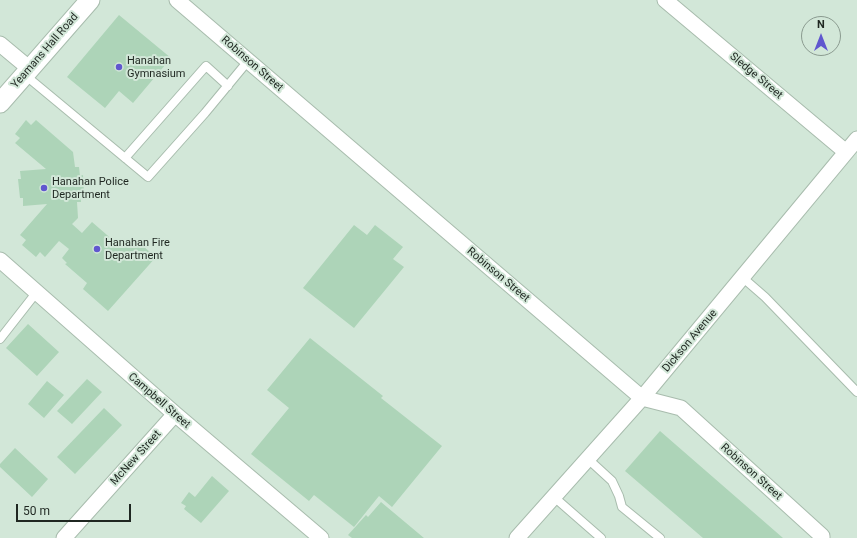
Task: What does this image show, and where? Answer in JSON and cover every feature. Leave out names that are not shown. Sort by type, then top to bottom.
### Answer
[{"type":"street","name":"Yeamans Hall Road","points":[[0,103],[90,0]]},
{"type":"street","name":"Sledge Street","points":[[666,0],[846,152]]},
{"type":"street","name":"Robinson Street","points":[[180,1],[642,398],[681,408],[822,536],[822,538]]},
{"type":"street","points":[[0,44],[27,72]]},
{"type":"street","name":"Dickson Avenue","points":[[517,538],[642,398],[857,139]]},
{"type":"street","name":"Campbell Street","points":[[0,260],[175,414],[322,538]]},
{"type":"street","name":"McNew Street","points":[[64,538],[175,414]]},
{"type":"lane","points":[[27,72],[148,177],[248,61]]},
{"type":"lane","points":[[125,158],[206,66],[228,86]]},
{"type":"lane","points":[[742,277],[776,308],[857,392]]},
{"type":"lane","points":[[0,339],[36,293]]},
{"type":"lane","points":[[588,459],[612,481],[622,507],[660,538]]},
{"type":"lane","points":[[554,497],[601,538]]},
{"type":"building","name":"Hanahan Gymnasium","points":[[119,15],[171,58],[133,103],[119,91],[105,108],[67,77]]},
{"type":"building","points":[[26,120],[31,125],[36,120],[73,152],[75,167],[79,167],[80,176],[83,175],[84,193],[80,193],[81,202],[77,202],[78,218],[72,224],[82,233],[92,222],[122,248],[132,237],[156,257],[108,311],[83,289],[87,283],[65,264],[67,263],[62,258],[69,249],[59,241],[45,257],[40,252],[36,257],[22,245],[26,240],[20,235],[47,204],[23,206],[23,198],[20,198],[18,179],[21,179],[20,171],[46,169],[15,143],[20,138],[15,134]]},
{"type":"building","points":[[354,225],[367,235],[375,225],[403,247],[393,259],[404,267],[354,328],[303,288]]},
{"type":"building","points":[[28,324],[59,352],[37,376],[6,348]]},
{"type":"building","points":[[310,338],[383,396],[381,398],[442,446],[392,507],[379,496],[354,527],[314,495],[309,501],[251,454],[289,408],[267,390]]},
{"type":"building","points":[[87,379],[102,392],[72,424],[57,411]]},
{"type":"building","points":[[47,381],[64,395],[44,418],[28,404]]},
{"type":"building","points":[[104,408],[122,425],[75,474],[57,457]]},
{"type":"building","points":[[660,431],[783,538],[703,538],[625,471]]},
{"type":"building","points":[[15,448],[48,479],[32,497],[0,467],[0,464]]},
{"type":"building","points":[[212,476],[229,491],[201,523],[184,509],[186,506],[181,503],[189,492],[195,497]]},
{"type":"building","points":[[381,502],[424,538],[352,538],[348,535],[366,515],[368,517]]},
{"type":"place","name":"Hanahan Gymnasium","points":[[119,67]]},
{"type":"place","name":"Hanahan Police Department","points":[[44,188]]},
{"type":"place","name":"Hanahan Fire Department","points":[[97,249]]}]
